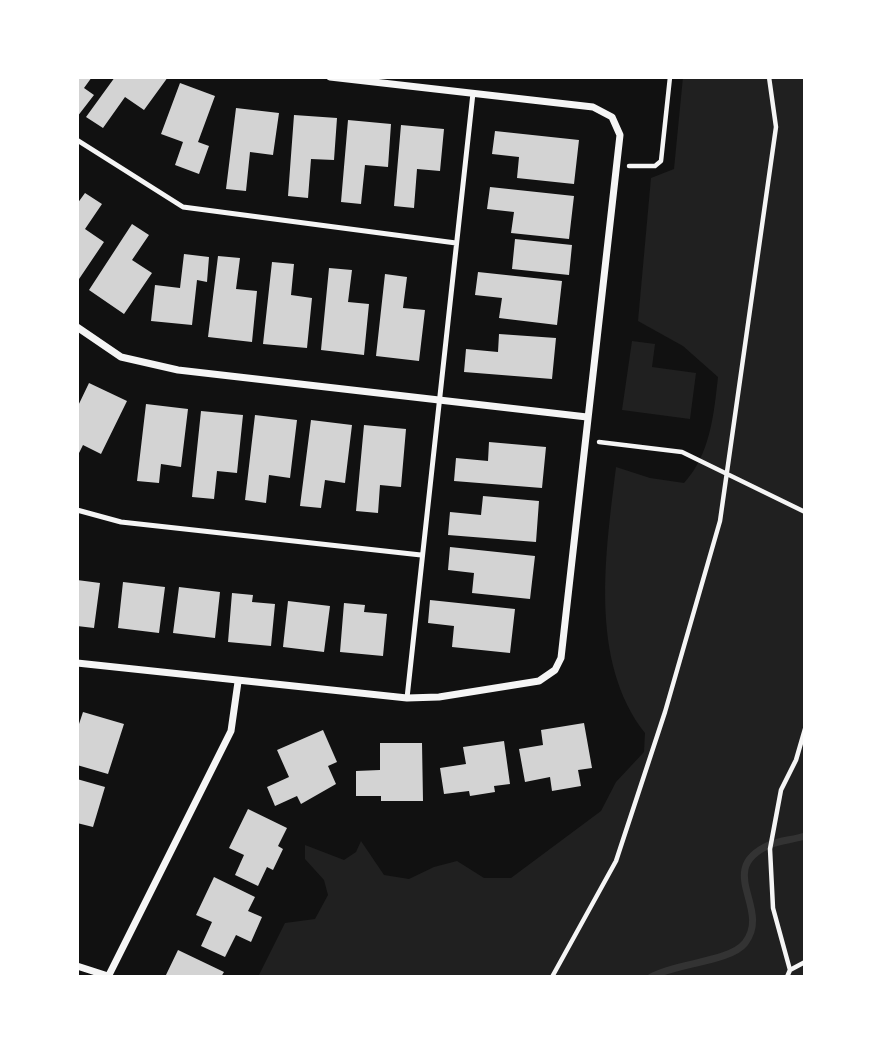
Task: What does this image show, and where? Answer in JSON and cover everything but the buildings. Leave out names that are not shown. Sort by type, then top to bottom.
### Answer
[{"type":"street","points":[[77,663],[407,698],[439,697],[539,681],[555,670],[561,658],[620,135],[612,117],[593,107],[330,77]]},
{"type":"street","points":[[77,327],[121,357],[178,370],[587,417]]},
{"type":"street","points":[[77,967],[108,976],[231,731],[238,682]]},
{"type":"lane","points":[[407,698],[473,93]]},
{"type":"lane","points":[[77,140],[183,207],[456,243]]},
{"type":"lane","points":[[77,510],[121,522],[421,555]]},
{"type":"path","points":[[616,165],[655,166],[661,161],[670,77]]},
{"type":"path","points":[[552,977],[616,862],[720,521],[776,127],[769,77]]},
{"type":"path","points":[[585,440],[682,452],[727,477],[805,512]]},
{"type":"path","points":[[790,970],[772,908],[770,849],[781,790],[796,760],[805,729]]},
{"type":"path","points":[[786,977],[790,970],[805,962]]},
{"type":"shaded area","points":[[683,77],[805,77],[805,977],[258,977],[285,923],[315,919],[328,895],[324,880],[305,859],[305,845],[344,860],[356,852],[361,841],[384,875],[409,879],[434,867],[457,861],[484,878],[511,878],[601,811],[616,782],[644,752],[645,733],[627,704],[615,672],[608,639],[606,569],[616,467],[650,478],[684,483],[700,460],[705,447],[718,377],[683,346],[638,321],[651,178],[674,169]]},
{"type":"shaded area","points":[[632,341],[655,344],[652,367],[696,373],[690,419],[622,410]]},
{"type":"waterway","points":[[651,977],[727,954],[745,943],[752,930],[752,916],[744,878],[746,866],[753,855],[769,845],[805,836]]}]
